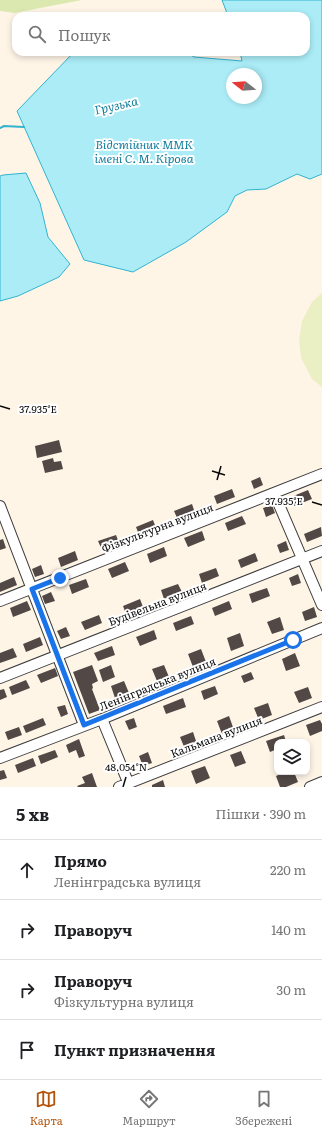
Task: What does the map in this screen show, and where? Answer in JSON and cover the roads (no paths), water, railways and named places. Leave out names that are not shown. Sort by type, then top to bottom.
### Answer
[{"type":"street","name":"Фiзкультурна вулиця","points":[[0,601],[322,474]]},
{"type":"street","points":[[274,493],[322,605]]},
{"type":"street","points":[[0,506],[4,529],[32,589],[84,725]]},
{"type":"street","name":"Будівельна вулиця","points":[[0,678],[322,551]]},
{"type":"street","name":"Ленінградська вулиця","points":[[0,758],[102,719],[322,628]]},
{"type":"street","name":"Кальмана вулиця","points":[[126,786],[322,707]]},
{"type":"street","points":[[102,719],[126,786]]},
{"type":"street","points":[[310,787],[322,782]]},
{"type":"water","name":"Відстійник ММК імені С. М. Кірова","points":[[222,0],[322,0],[322,174],[310,179],[297,174],[266,189],[247,190],[235,196],[227,212],[186,242],[133,272],[84,260],[17,111],[70,56],[194,57],[242,61],[241,56],[310,56],[310,12],[226,12]]},
{"type":"water","points":[[26,173],[40,203],[48,237],[70,264],[59,277],[18,296],[0,301],[0,176]]},
{"type":"waterway","name":"Грузька","points":[[0,128],[4,126],[24,127]]}]
